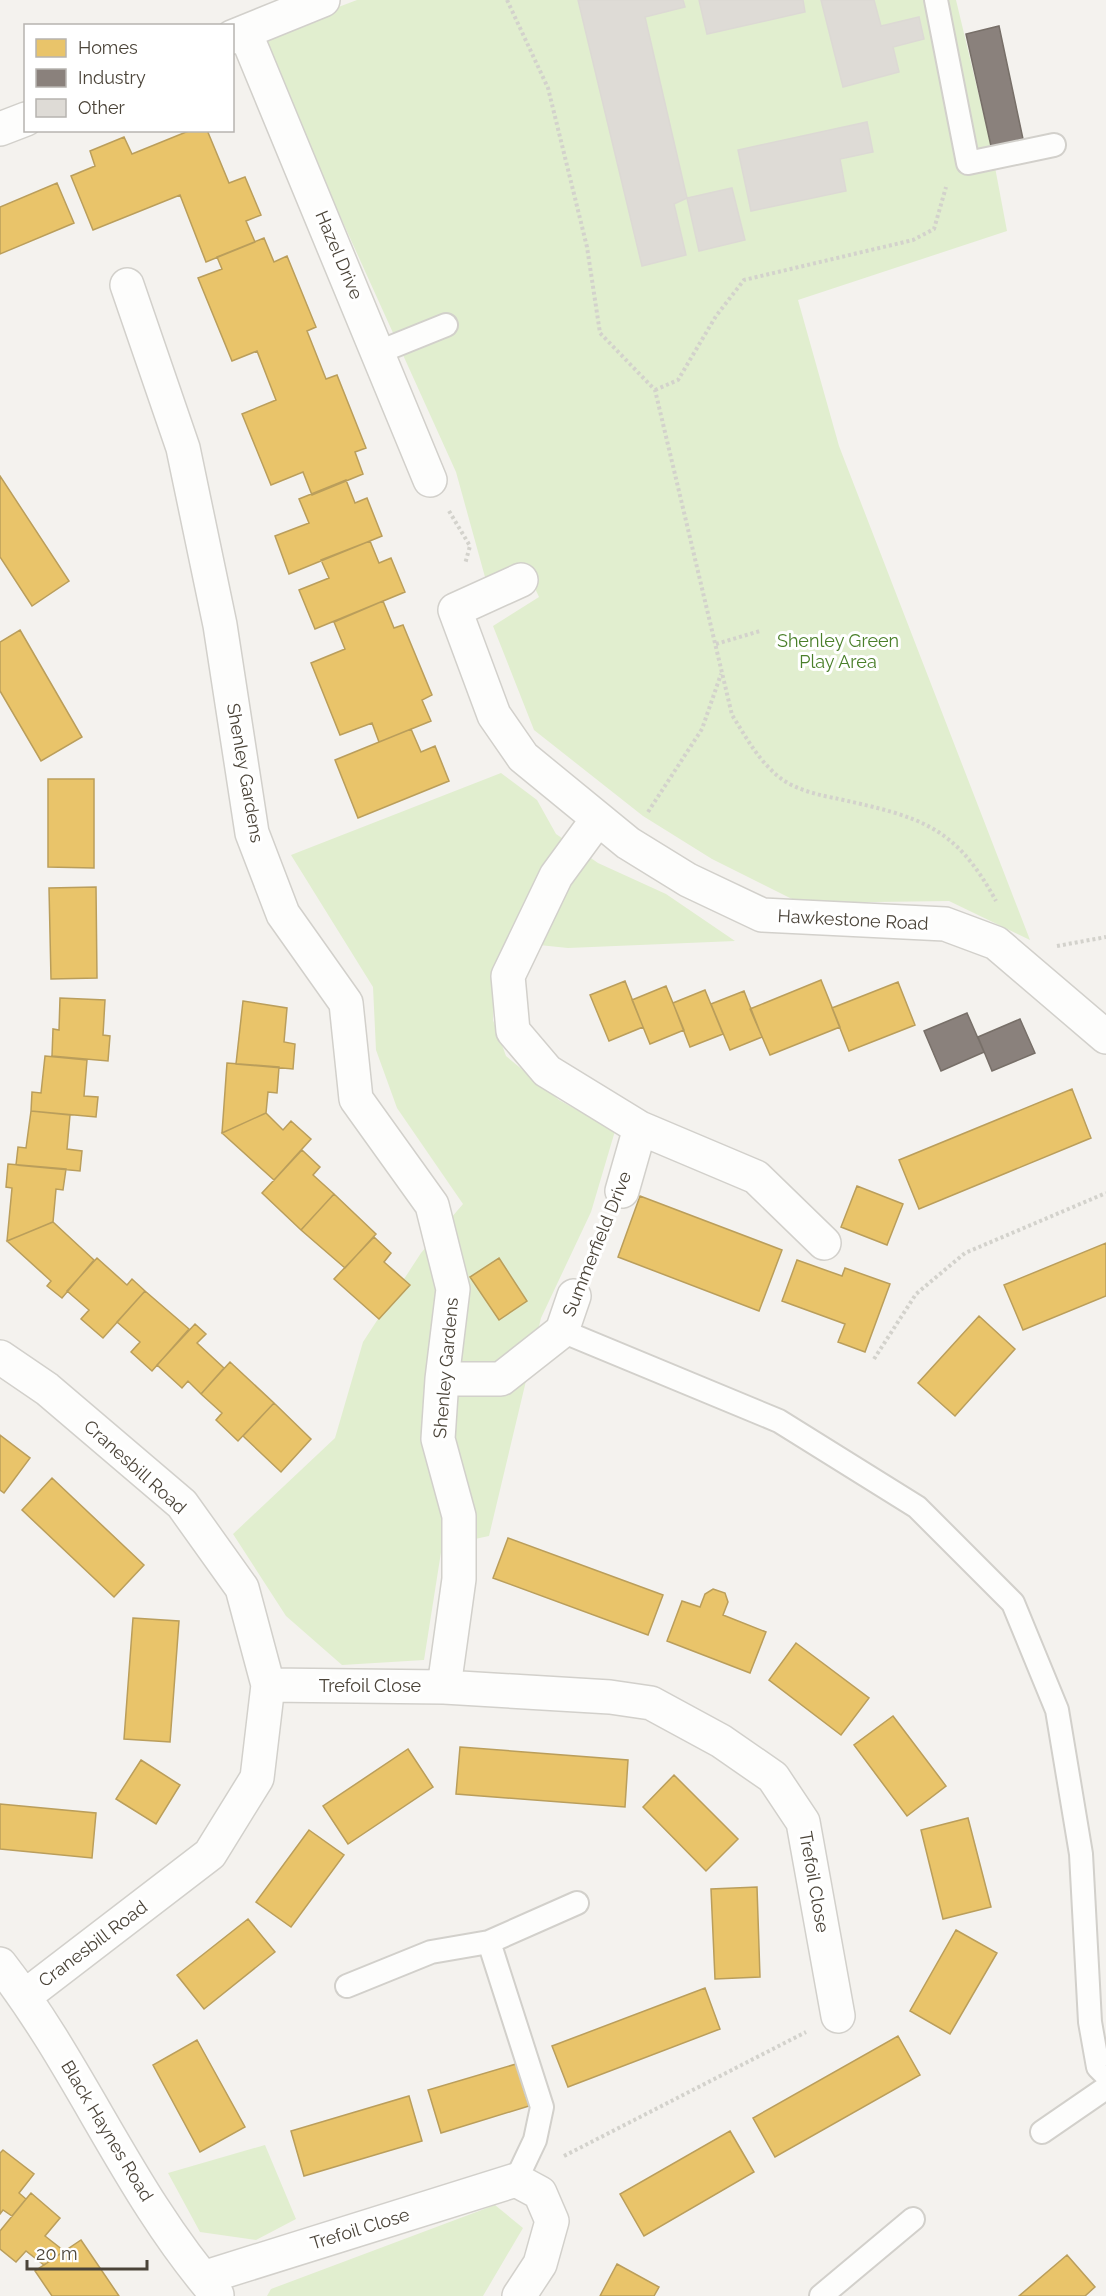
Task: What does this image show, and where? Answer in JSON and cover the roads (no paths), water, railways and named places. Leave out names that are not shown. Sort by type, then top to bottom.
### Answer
[{"type":"street","points":[[239,34],[323,0]]},
{"type":"street","name":"Hazel Drive","points":[[239,34],[379,352],[430,480]]},
{"type":"street","points":[[0,129],[24,119]]},
{"type":"street","name":"Shenley Gardens","points":[[127,285],[183,448],[220,625],[252,833],[283,914],[346,1003],[356,1099],[432,1205],[453,1289],[442,1379],[438,1439],[459,1516],[459,1579],[444,1687]]},
{"type":"street","name":"Hawkestone Road","points":[[521,580],[455,610],[494,715],[523,757],[597,820],[628,843],[688,880],[762,915],[945,924],[996,944],[1106,1037]]},
{"type":"street","points":[[597,820],[556,876],[508,976],[513,1031],[547,1071],[640,1128],[756,1177],[824,1243]]},
{"type":"street","name":"Summerfield Drive","points":[[622,1191],[640,1128]]},
{"type":"street","name":"Summerfield Drive","points":[[442,1379],[501,1379],[562,1331],[574,1296]]},
{"type":"street","name":"Cranesbill Road","points":[[0,1357],[47,1389],[182,1504],[242,1588],[268,1685],[257,1778],[210,1854],[25,1996]]},
{"type":"street","name":"Trefoil Close","points":[[268,1685],[444,1687],[610,1697],[651,1703],[721,1741],[773,1777],[803,1822],[838,2016]]},
{"type":"street","name":"Black Haynes Road","points":[[0,1964],[25,1996],[130,2175],[211,2287]]},
{"type":"street","points":[[516,2180],[540,2193],[552,2221],[540,2264],[519,2296]]},
{"type":"street","name":"Trefoil Close","points":[[211,2287],[516,2180]]},
{"type":"lane","points":[[936,0],[968,164],[1054,145]]},
{"type":"lane","points":[[379,352],[446,325]]},
{"type":"lane","points":[[562,1331],[779,1421],[917,1507],[1013,1603],[1057,1710],[1081,1854],[1090,2022],[1098,2067],[1106,2075]]},
{"type":"lane","points":[[347,1986],[431,1952],[489,1942],[577,1903]]},
{"type":"lane","points":[[489,1942],[542,2107],[535,2140],[516,2180]]},
{"type":"lane","points":[[1042,2132],[1106,2088]]},
{"type":"lane","points":[[821,2296],[913,2219]]},
{"type":"park label","name":"Shenley Green Play Area","points":[[838,651]]}]
